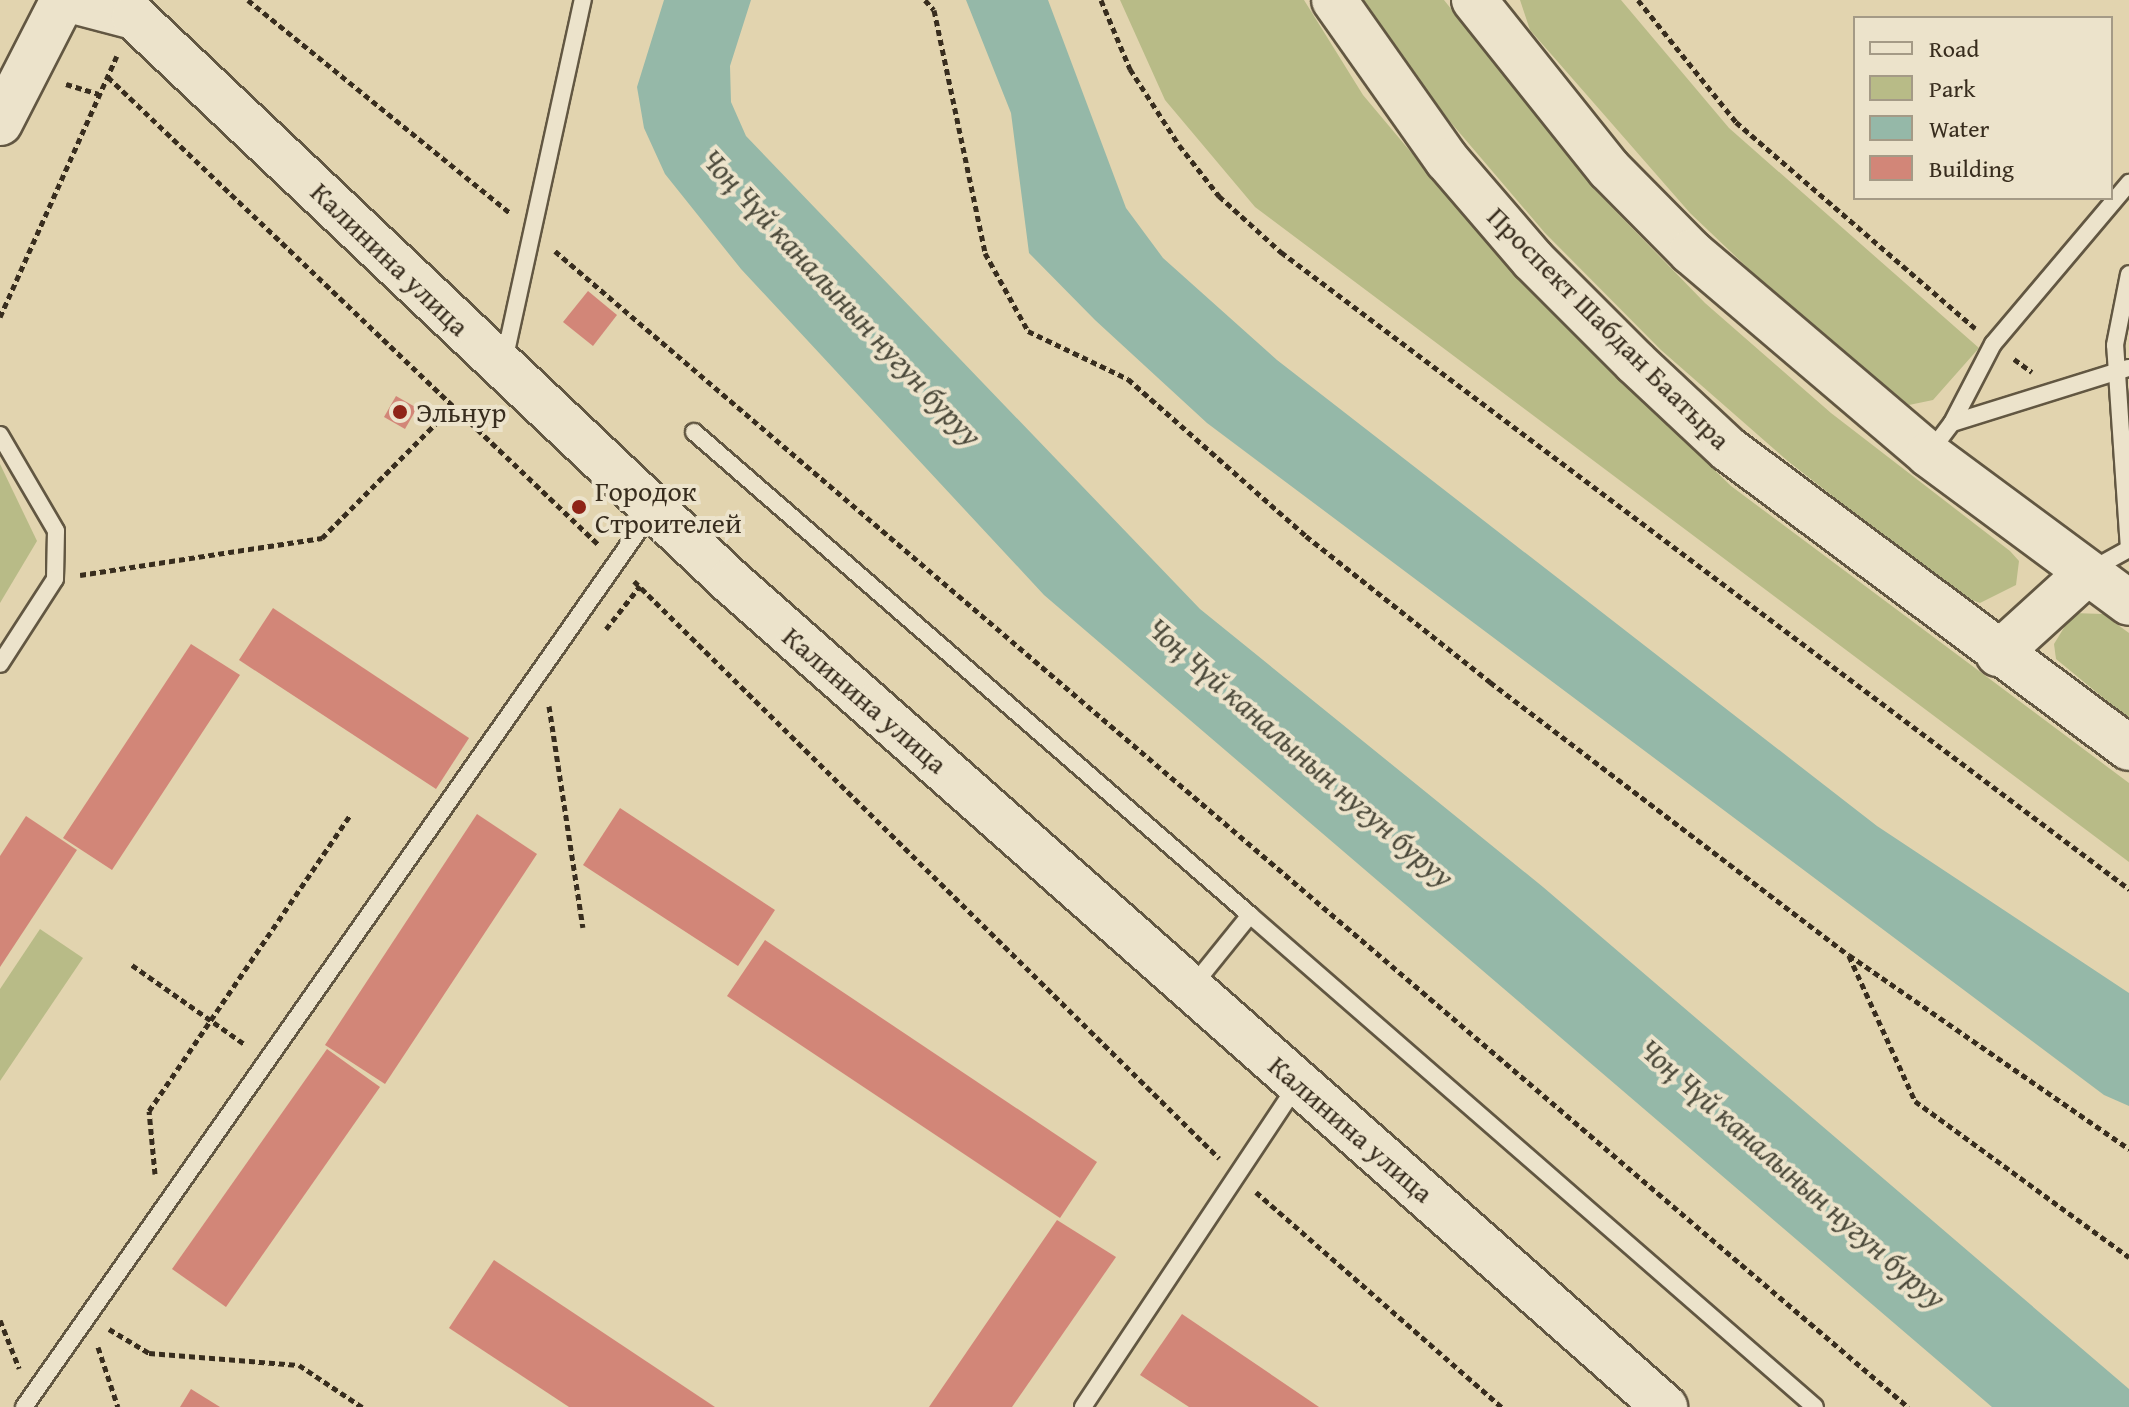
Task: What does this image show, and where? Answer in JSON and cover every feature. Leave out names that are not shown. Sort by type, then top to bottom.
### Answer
[{"type":"main road","points":[[0,123],[63,0]]},
{"type":"main road","name":"Калинина улица","points":[[69,0],[134,17],[654,509],[1665,1407]]},
{"type":"main road","name":"Проспект Шабдан Баатыра","points":[[1334,0],[1447,160],[1636,363],[1728,449],[1998,654],[2129,748]]},
{"type":"main road","points":[[1474,0],[1609,169],[1691,252],[1940,438],[2087,573],[2129,603]]},
{"type":"main road","points":[[1998,654],[2087,573]]},
{"type":"lane","points":[[503,366],[583,0]]},
{"type":"lane","points":[[1940,438],[1993,344],[2129,183]]},
{"type":"lane","points":[[2087,573],[2129,549],[2123,371],[2115,345],[2129,274]]},
{"type":"lane","points":[[1940,438],[2057,391],[2123,371]]},
{"type":"lane","points":[[694,432],[1815,1407]]},
{"type":"lane","points":[[0,435],[56,531],[55,579],[0,664]]},
{"type":"lane","points":[[28,1402],[654,509]]},
{"type":"lane","points":[[1191,988],[1250,915]]},
{"type":"lane","points":[[1083,1407],[1299,1083]]},
{"type":"path","points":[[248,0],[533,232],[1908,1407]]},
{"type":"path","points":[[925,0],[934,10],[985,253],[1028,331],[1128,379],[1318,545],[1849,955],[2129,1149]]},
{"type":"path","points":[[1101,0],[1130,69],[1179,145],[1219,196],[1281,252],[2129,889]]},
{"type":"path","points":[[1638,0],[1736,122],[1993,344],[2057,391]]},
{"type":"path","points":[[0,317],[134,17]]},
{"type":"path","points":[[108,77],[455,404],[1238,1176],[1502,1407]]},
{"type":"path","points":[[55,579],[322,538],[455,404]]},
{"type":"path","points":[[594,644],[640,586]]},
{"type":"path","points":[[557,690],[548,701],[583,927]]},
{"type":"path","points":[[159,1215],[149,1111],[351,814]]},
{"type":"path","points":[[1849,955],[1915,1101],[2129,1257]]},
{"type":"path","points":[[132,965],[269,1060]]},
{"type":"path","points":[[88,1316],[118,1407]]},
{"type":"path","points":[[88,1316],[149,1353],[299,1365],[362,1407]]},
{"type":"path","points":[[0,1320],[28,1402]]},
{"type":"green space","points":[[1120,0],[1304,0],[1363,95],[1514,275],[1731,486],[2129,783],[2129,862],[1255,207],[1165,100]]},
{"type":"green space","points":[[1364,0],[1444,0],[1593,188],[1705,303],[1831,413],[2010,551],[2019,561],[2016,585],[1980,603],[1959,595],[1789,462],[1661,350],[1545,233],[1441,111]]},
{"type":"green space","points":[[1520,0],[1621,0],[1729,128],[1979,348],[1933,400],[1909,405],[1812,329],[1690,213],[1530,30]]},
{"type":"green space","points":[[0,464],[37,541],[0,603]]},
{"type":"green space","points":[[2073,613],[2103,614],[2129,633],[2129,719],[2056,659],[2054,644]]},
{"type":"green space","points":[[40,929],[83,958],[0,1081],[0,989]]},
{"type":"water","name":"Чоң Чүй каналынын нугун буруу","points":[[664,0],[751,0],[730,66],[731,102],[746,136],[1200,609],[1543,887],[2129,1389],[2129,1407],[1992,1407],[1044,595],[741,269],[665,174],[644,128],[637,87]]},
{"type":"water","points":[[966,0],[1048,0],[1126,208],[1163,258],[1277,360],[1877,826],[2129,993],[2129,1106],[2104,1095],[1207,423],[1095,320],[1029,253],[1011,113]]},
{"type":"building","points":[[588,291],[617,315],[593,346],[563,322]]},
{"type":"building","name":"Эльнур","points":[[396,396],[417,408],[405,429],[384,417]]},
{"type":"building","points":[[273,608],[469,738],[436,789],[239,660]]},
{"type":"building","points":[[191,644],[240,675],[112,870],[63,838]]},
{"type":"building","points":[[620,808],[775,910],[738,966],[583,865]]},
{"type":"building","points":[[477,814],[537,854],[385,1084],[325,1045]]},
{"type":"building","points":[[26,816],[77,850],[0,967],[0,856]]},
{"type":"building","points":[[765,940],[1097,1162],[1060,1218],[727,996]]},
{"type":"building","points":[[327,1049],[380,1087],[226,1307],[172,1269]]},
{"type":"building","points":[[1057,1220],[1116,1257],[1012,1407],[929,1407]]},
{"type":"building","points":[[494,1260],[715,1407],[569,1407],[449,1328]]},
{"type":"building","points":[[1182,1314],[1319,1407],[1189,1407],[1140,1375]]},
{"type":"building","points":[[191,1389],[220,1407],[180,1407]]},
{"type":"place","name":"Эльнур","points":[[400,412]]},
{"type":"place","name":"Городок Строителей","points":[[579,507]]}]
